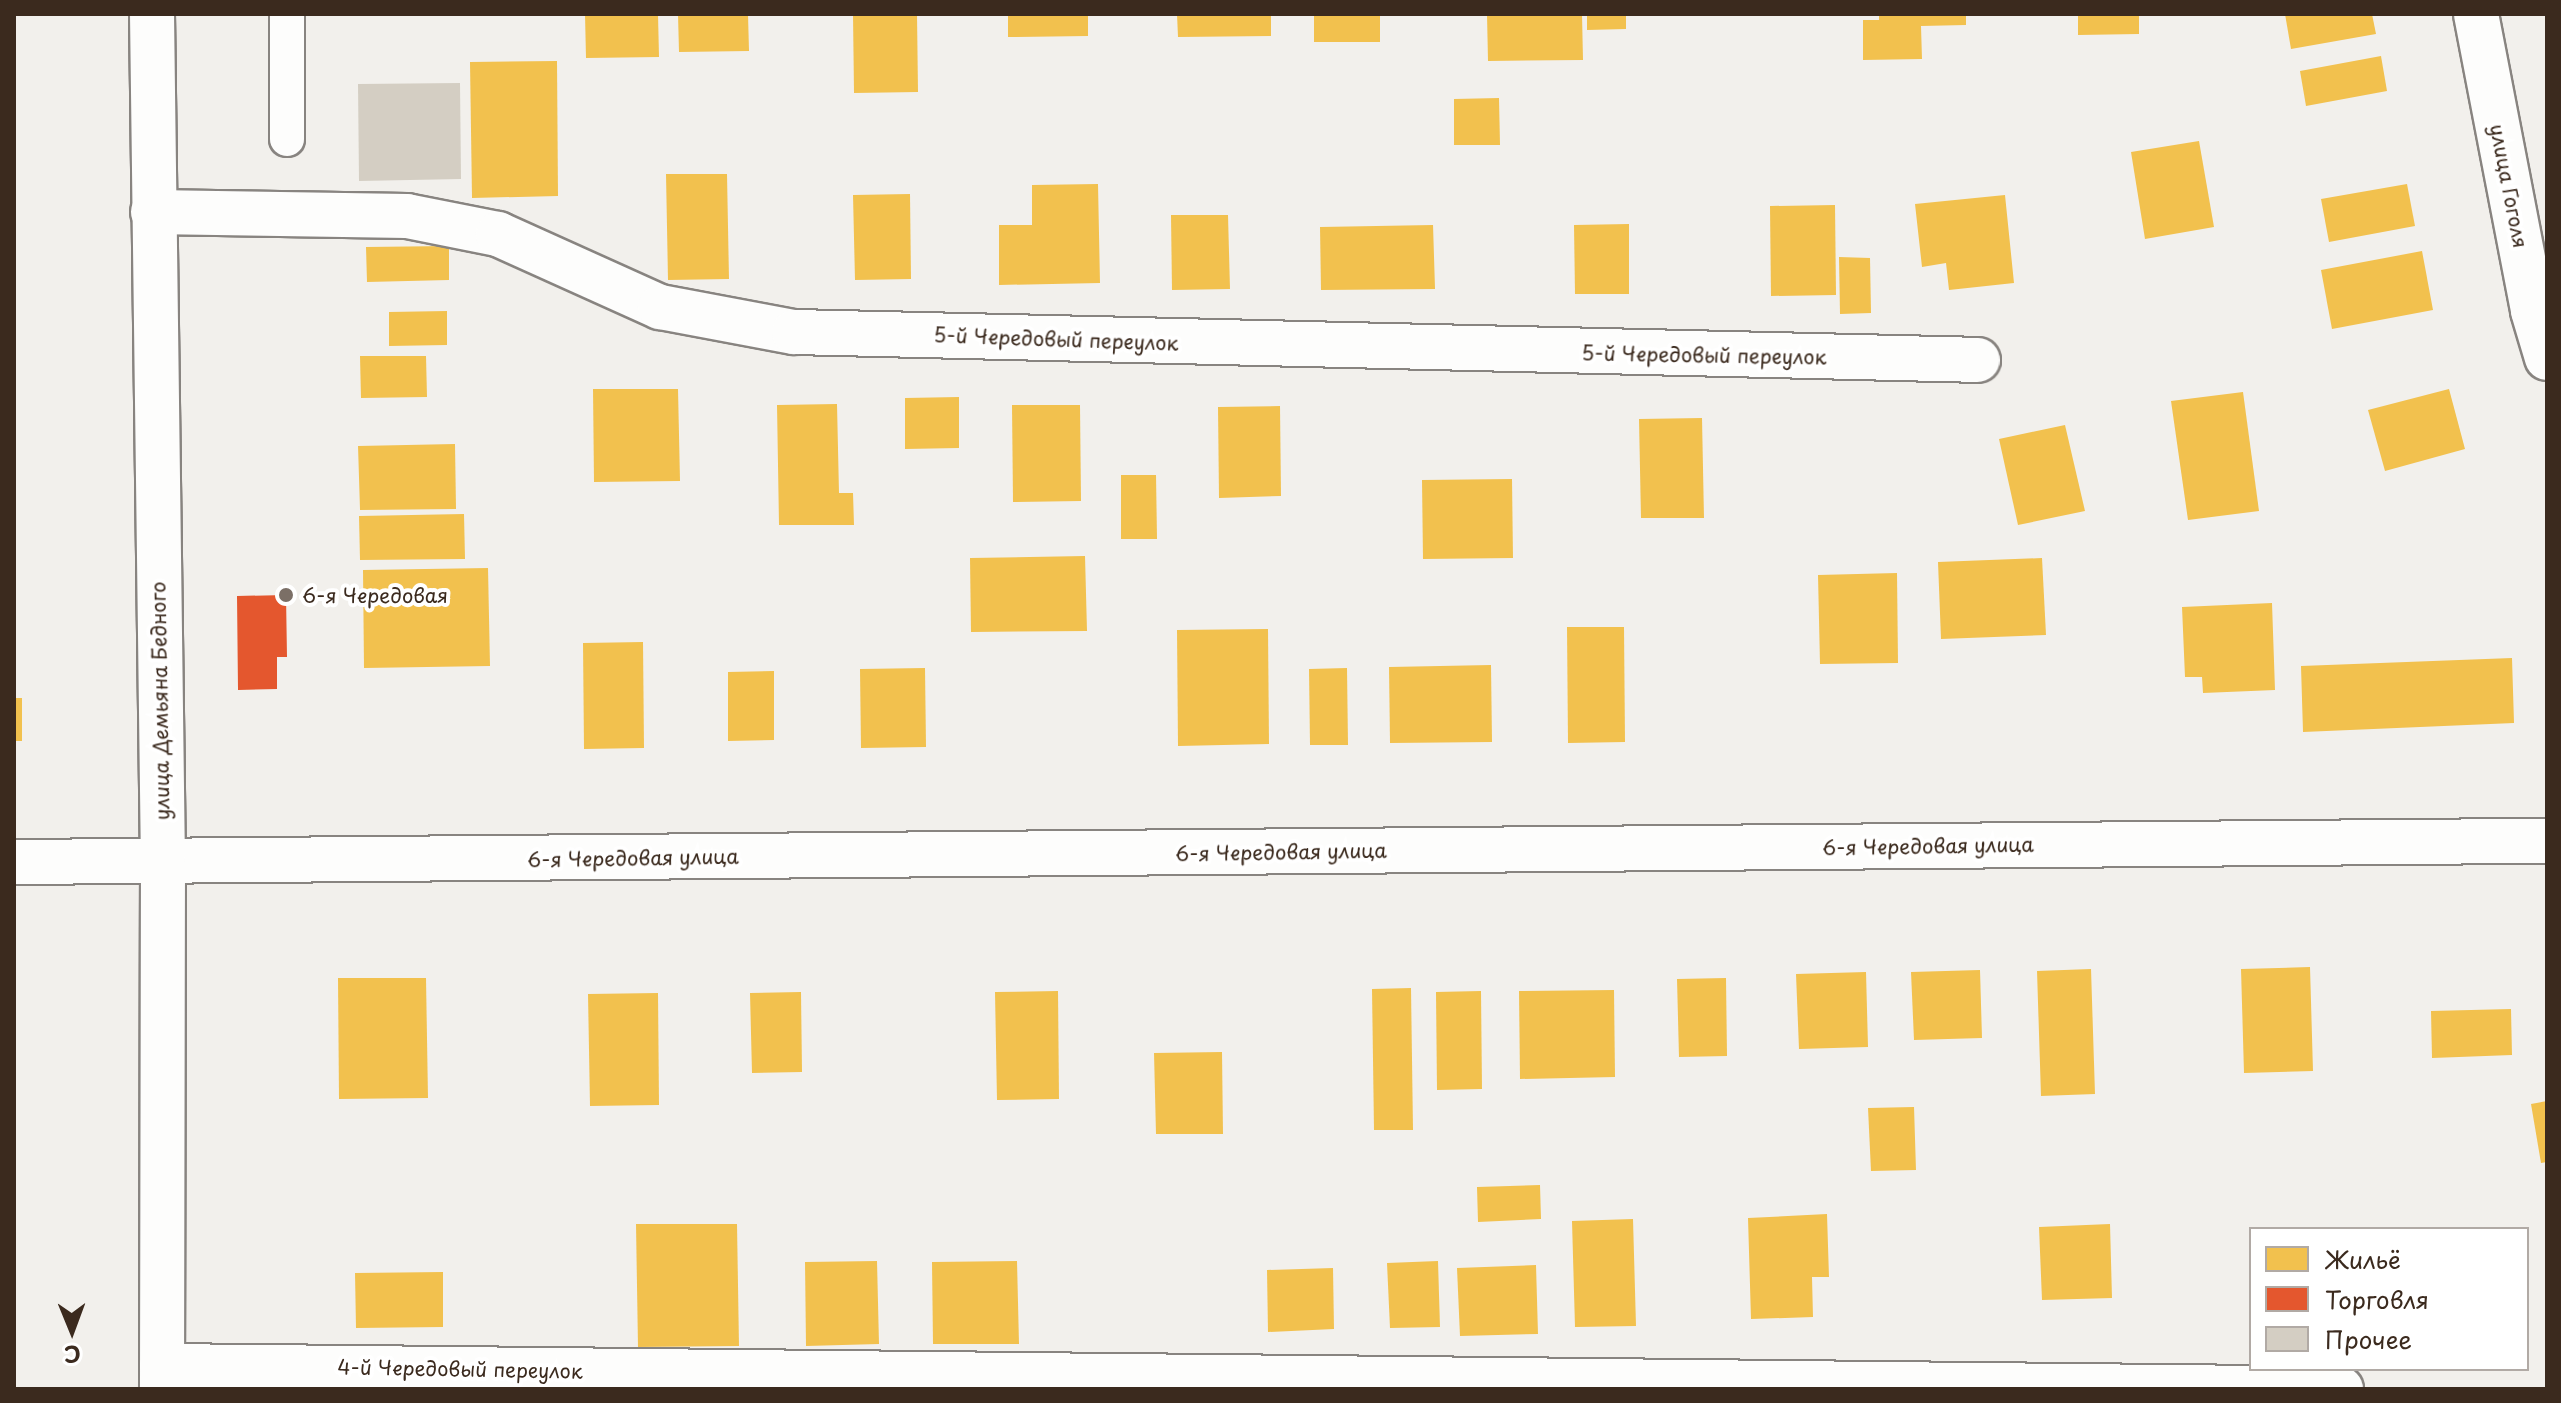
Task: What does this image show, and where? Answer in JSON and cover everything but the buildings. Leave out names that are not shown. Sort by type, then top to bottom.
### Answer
[{"type":"street","name":"улица Демьяна Бедного","points":[[152,14],[163,863],[162,1377]]},
{"type":"street","name":"улица Гоголя","points":[[2476,14],[2533,311],[2547,358]]},
{"type":"street","name":"5-й Чередовый переулок","points":[[153,212],[407,216],[498,234],[660,307],[794,332],[1978,360]]},
{"type":"street","name":"6-я Чередовая улица","points":[[14,862],[2547,841]]},
{"type":"street","name":"4-й Чередовый переулок","points":[[162,1377],[2210,1384],[2341,1389]]},
{"type":"lane","points":[[287,14],[287,139]]},
{"type":"place","name":"6-я Чередовая","points":[[286,595]]}]
